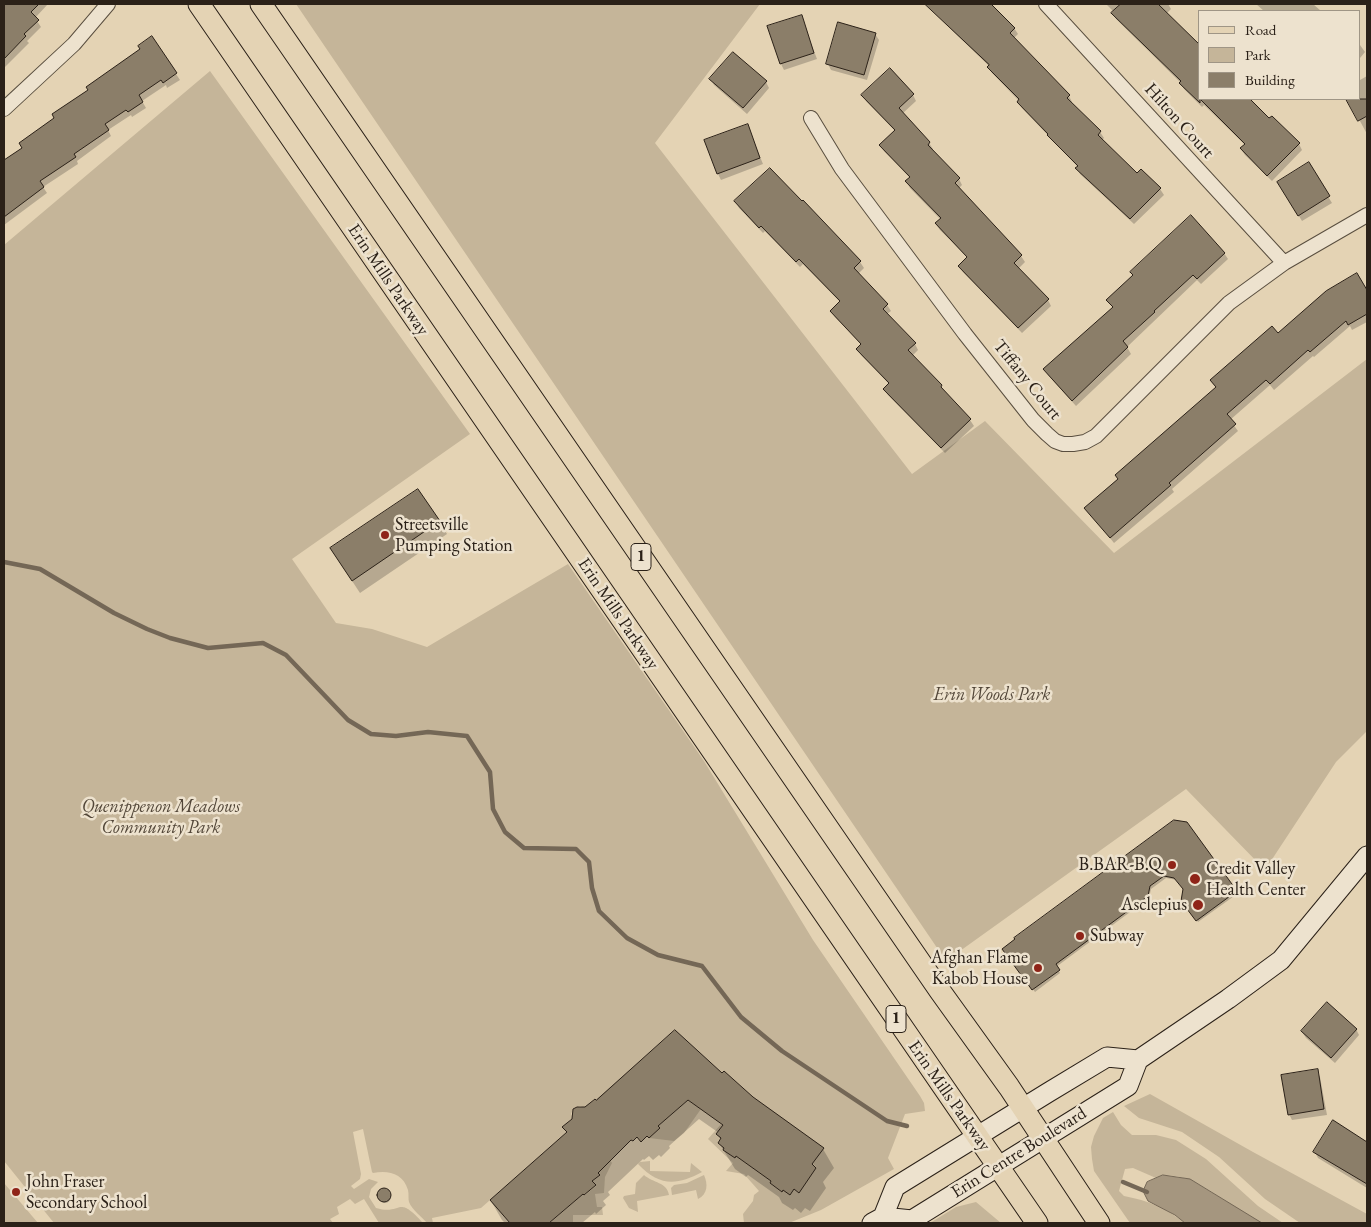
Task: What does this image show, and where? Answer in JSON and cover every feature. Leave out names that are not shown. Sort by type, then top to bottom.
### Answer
[{"type":"main road","name":"Erin Mills Parkway","points":[[199,4],[1038,1223]]},
{"type":"main road","name":"1","points":[[261,4],[923,966],[1023,1108],[1099,1223]]},
{"type":"street","points":[[4,109],[74,44],[108,4]]},
{"type":"street","name":"Hilton Court","points":[[1046,4],[1284,263]]},
{"type":"street","name":"Tiffany Court","points":[[811,118],[842,169],[966,334],[1034,420],[1055,441],[1063,444],[1085,442],[1096,436],[1229,303],[1284,263],[1367,215]]},
{"type":"street","points":[[1138,1060],[1228,999],[1280,960],[1367,856]]},
{"type":"street","name":"Erin Centre Boulevard","points":[[1107,1056],[1138,1060],[1128,1086],[912,1220],[878,1220],[895,1187],[1023,1108],[1107,1056]]},
{"type":"green space","name":"Erin Woods Park","points":[[296,4],[760,4],[655,143],[912,474],[985,421],[1114,553],[1367,359],[1367,731],[1336,762],[1265,870],[1186,789],[946,961]]},
{"type":"green space","name":"Quenippenon Meadows Community Park","points":[[210,71],[470,434],[292,559],[336,623],[372,629],[427,647],[568,564],[704,761],[813,940],[924,1103],[925,1111],[905,1114],[888,1158],[894,1169],[821,1210],[789,1223],[744,1223],[743,1214],[753,1201],[754,1195],[759,1191],[744,1174],[726,1171],[733,1163],[708,1139],[721,1124],[723,1126],[718,1143],[724,1148],[723,1150],[735,1158],[736,1156],[771,1181],[770,1183],[781,1192],[794,1189],[798,1192],[816,1167],[753,1097],[724,1071],[722,1073],[675,1031],[596,1100],[594,1099],[585,1108],[580,1106],[573,1109],[571,1114],[573,1118],[563,1127],[567,1132],[481,1208],[432,1218],[433,1223],[427,1223],[412,1208],[406,1184],[399,1176],[384,1172],[372,1172],[363,1129],[353,1132],[361,1174],[360,1179],[351,1186],[354,1189],[369,1179],[378,1182],[371,1189],[369,1197],[376,1208],[391,1210],[403,1207],[408,1209],[423,1223],[379,1223],[364,1199],[355,1204],[350,1199],[337,1207],[339,1214],[330,1219],[333,1223],[54,1223],[4,1161],[4,245]]},
{"type":"green space","points":[[1150,1094],[1367,1214],[1367,1223],[1300,1223],[1265,1199],[1219,1157],[1182,1132],[1139,1118],[1124,1106]]},
{"type":"green space","points":[[688,1100],[701,1109],[684,1133],[674,1141],[649,1138],[660,1128],[658,1126]]},
{"type":"green space","points":[[1113,1112],[1121,1125],[1132,1135],[1156,1135],[1176,1140],[1206,1159],[1258,1206],[1283,1223],[1262,1223],[1209,1190],[1182,1177],[1168,1175],[1156,1178],[1133,1168],[1125,1169],[1119,1191],[1124,1196],[1141,1200],[1163,1209],[1185,1223],[1130,1223],[1094,1171],[1092,1159],[1091,1147],[1094,1136],[1103,1118]]},
{"type":"green space","points":[[610,1160],[612,1163],[605,1177],[604,1193],[595,1194],[597,1207],[602,1207],[603,1215],[573,1215],[573,1223],[551,1222],[583,1194],[585,1195],[596,1186],[592,1181],[600,1175],[593,1167]]},
{"type":"green space","points":[[650,1161],[650,1171],[690,1172],[691,1163],[702,1172],[684,1180],[668,1182],[653,1176],[638,1164]]},
{"type":"green space","points":[[644,1175],[663,1185],[669,1195],[637,1201],[638,1212],[629,1208],[623,1198],[624,1196],[635,1194],[636,1183]]},
{"type":"green space","points":[[704,1175],[706,1182],[705,1192],[698,1199],[696,1190],[672,1195],[671,1188],[674,1185],[687,1183]]},
{"type":"green space","points":[[4,1183],[38,1223],[4,1223]]},
{"type":"green space","points":[[976,1202],[1001,1223],[930,1223],[956,1207]]},
{"type":"shaded area","points":[[1163,1175],[1190,1179],[1262,1223],[1185,1223],[1175,1215],[1148,1201],[1143,1191],[1147,1182]]},
{"type":"building","points":[[4,4],[39,4],[31,12],[39,20],[24,34],[26,36],[4,59]]},
{"type":"building","points":[[925,4],[991,4],[1015,28],[1010,33],[1070,95],[1067,98],[1101,131],[1098,135],[1137,173],[1141,169],[1161,188],[1130,219],[1075,168],[1078,166],[1017,102],[1019,99],[987,67],[989,65]]},
{"type":"building","points":[[1121,4],[1158,4],[1198,43],[1198,100],[1200,100],[1200,103],[1179,83],[1181,81],[1111,13]]},
{"type":"building","points":[[802,15],[814,53],[780,64],[767,26]]},
{"type":"building","points":[[838,22],[876,33],[864,75],[826,64]]},
{"type":"building","points":[[152,36],[177,73],[163,83],[161,80],[139,95],[143,102],[128,112],[126,110],[105,124],[109,130],[74,154],[76,157],[40,181],[44,187],[4,217],[4,160],[22,148],[19,143],[54,118],[52,114],[88,90],[86,87],[140,49],[138,46]]},
{"type":"building","points":[[733,52],[767,81],[743,108],[709,79]]},
{"type":"building","points":[[890,68],[914,94],[899,108],[930,142],[928,145],[960,178],[955,183],[1022,255],[1014,263],[1049,299],[1018,328],[958,266],[967,257],[935,223],[941,218],[905,181],[910,177],[879,145],[895,130],[861,95]]},
{"type":"building","points":[[1367,99],[1367,116],[1358,121],[1347,100]]},
{"type":"building","points":[[1201,100],[1251,100],[1269,118],[1272,116],[1300,143],[1267,176],[1240,148],[1245,144]]},
{"type":"building","points":[[748,124],[760,158],[717,174],[704,140]]},
{"type":"building","points":[[1309,162],[1330,196],[1298,216],[1277,182]]},
{"type":"building","points":[[770,168],[861,261],[854,268],[888,304],[883,309],[916,343],[908,350],[942,385],[941,387],[971,419],[941,448],[883,389],[889,383],[856,349],[861,344],[830,311],[840,301],[799,259],[796,262],[761,226],[759,228],[734,201]]},
{"type":"building","points":[[1191,215],[1225,253],[1197,279],[1193,275],[1154,311],[1123,341],[1128,347],[1072,401],[1043,369],[1113,307],[1106,300],[1133,275],[1130,272]]},
{"type":"building","points":[[1357,273],[1367,290],[1367,314],[1348,325],[1346,321],[1310,352],[1308,350],[1270,384],[1266,380],[1227,414],[1236,424],[1169,483],[1171,485],[1110,538],[1084,508],[1118,479],[1115,475],[1216,387],[1210,380],[1272,326],[1278,333],[1326,291]]},
{"type":"building","name":"Streetsville Pumping Station","points":[[418,489],[440,521],[352,581],[330,548]]},
{"type":"building","points":[[1174,820],[1187,822],[1237,891],[1196,921],[1181,901],[1183,889],[1174,878],[1164,876],[1150,886],[1148,896],[1056,964],[1060,970],[1032,990],[1002,949],[1014,938]]},
{"type":"building","points":[[1327,1002],[1357,1029],[1331,1058],[1301,1031]]},
{"type":"building","points":[[675,1030],[722,1073],[724,1071],[753,1097],[824,1148],[812,1164],[816,1168],[799,1193],[794,1189],[790,1195],[783,1190],[782,1192],[770,1183],[771,1181],[736,1156],[735,1158],[723,1150],[724,1148],[718,1143],[721,1138],[716,1134],[723,1125],[688,1100],[658,1126],[660,1128],[649,1138],[647,1136],[641,1142],[637,1137],[633,1141],[631,1140],[598,1173],[600,1175],[592,1181],[596,1185],[549,1223],[510,1223],[490,1200],[567,1132],[562,1127],[572,1119],[573,1109],[585,1107],[596,1100]]},
{"type":"building","points":[[1318,1069],[1324,1109],[1288,1115],[1281,1075]]},
{"type":"building","points":[[1333,1120],[1367,1142],[1367,1184],[1313,1152]]},
{"type":"building","points":[[384,1188],[389,1190],[391,1195],[389,1200],[384,1202],[379,1200],[377,1195],[379,1190]]},
{"type":"waterway","points":[[4,562],[40,569],[114,613],[170,638],[208,648],[263,643],[286,655],[348,720],[371,734],[396,736],[428,732],[467,736],[490,772],[493,809],[505,832],[524,848],[576,849],[589,862],[592,888],[599,911],[627,938],[658,955],[702,966],[741,1017],[782,1051],[887,1121],[907,1126]]},
{"type":"waterway","points":[[1123,1182],[1147,1192]]},
{"type":"place","name":"Streetsville Pumping Station","points":[[385,535]]},
{"type":"place","name":"B.BAR-B.Q","points":[[1172,865]]},
{"type":"place","name":"Credit Valley Health Center","points":[[1195,879]]},
{"type":"place","name":"Asclepius","points":[[1198,905]]},
{"type":"place","name":"Subway","points":[[1080,936]]},
{"type":"place","name":"Afghan Flame Kabob House","points":[[1038,968]]},
{"type":"place","name":"John Fraser Secondary School","points":[[16,1192]]}]
